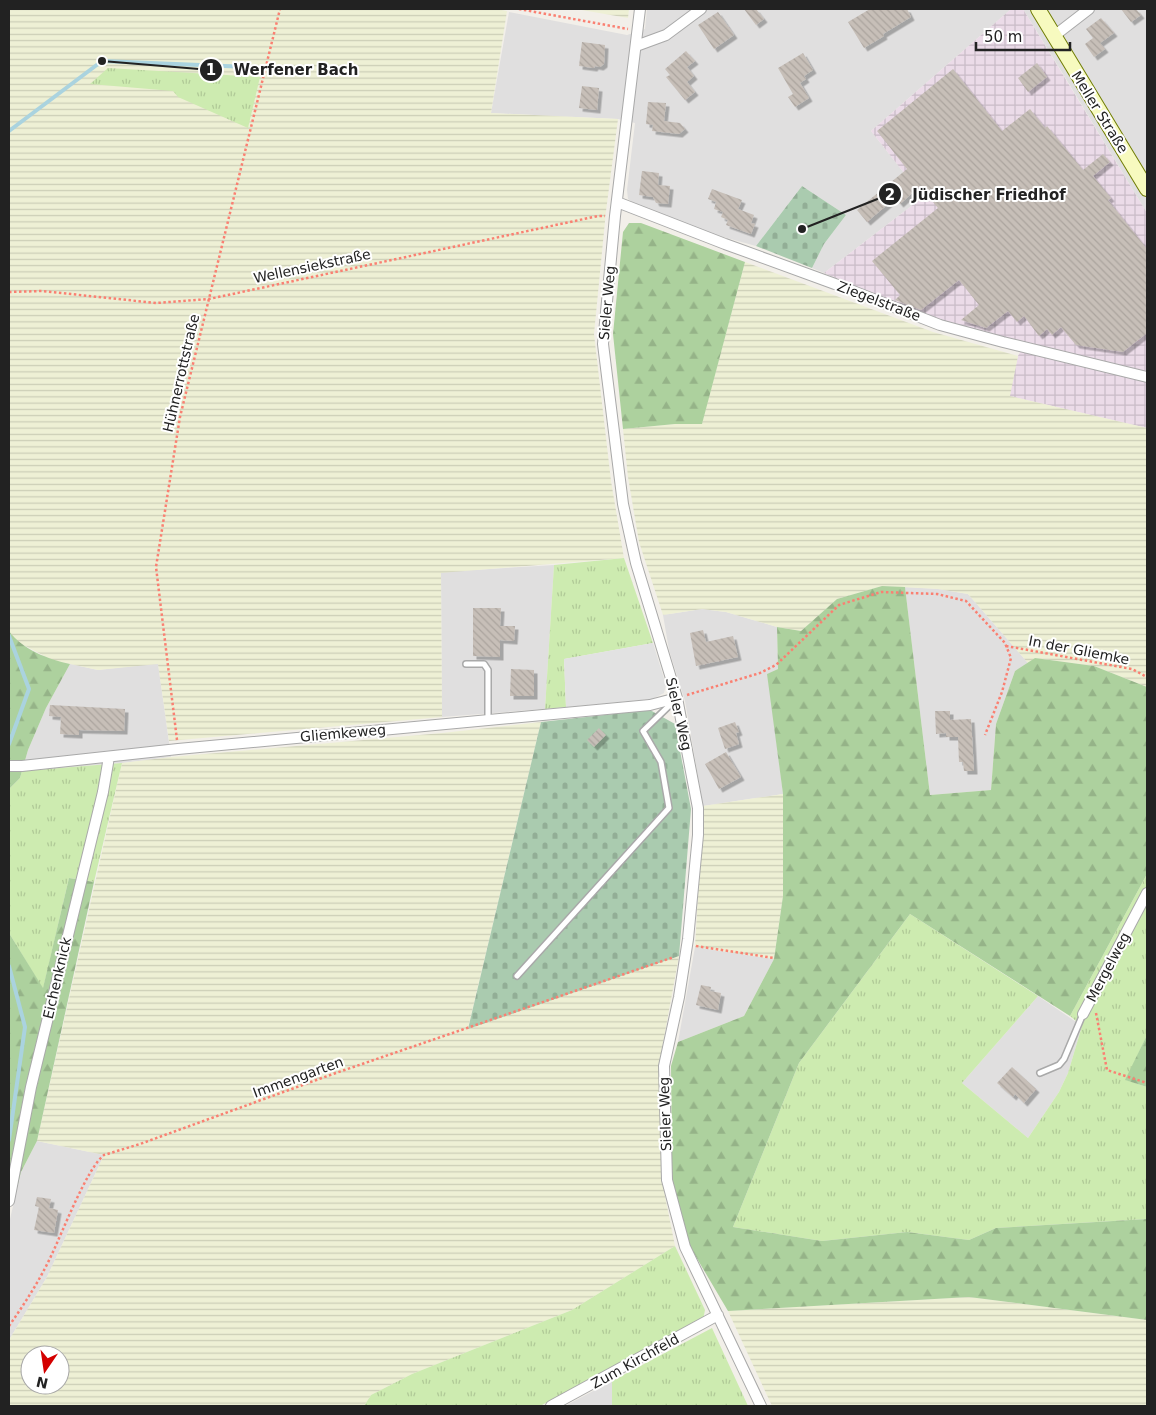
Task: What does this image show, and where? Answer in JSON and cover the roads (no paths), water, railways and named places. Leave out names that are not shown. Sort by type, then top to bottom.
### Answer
[{"type":"main road","name":"Meller Straße","points":[[1038,9],[1147,188]]},
{"type":"street","name":"Sieler Weg","points":[[640,9],[615,216],[603,344],[623,504],[636,563],[677,698],[698,808],[698,835],[686,949],[679,997],[664,1066],[667,1180],[685,1247],[761,1406]]},
{"type":"street","points":[[636,46],[666,35],[701,9]]},
{"type":"street","points":[[1054,36],[1089,9]]},
{"type":"street","name":"Ziegelstraße","points":[[617,202],[940,325],[1147,377]]},
{"type":"street","name":"Gliemkeweg","points":[[9,766],[650,706],[677,698]]},
{"type":"street","name":"Eichenknick","points":[[9,1201],[31,1087],[103,792],[109,756]]},
{"type":"street","name":"Mergelweg","points":[[1084,1014],[1147,893]]},
{"type":"street","name":"Zum Kirchfeld","points":[[551,1406],[718,1316]]},
{"type":"lane","points":[[466,664],[484,664],[488,670],[488,720]]},
{"type":"lane","points":[[517,976],[669,808],[661,762],[642,731],[677,698]]},
{"type":"lane","points":[[1040,1073],[1059,1065],[1064,1059],[1084,1014]]},
{"type":"waterway","points":[[9,131],[102,61],[249,67]]},
{"type":"waterway","points":[[9,636],[29,689],[9,744]]},
{"type":"waterway","points":[[9,966],[25,1027],[9,1140]]},
{"type":"place","name":"Werfener Bach","points":[[102,61]]},
{"type":"place","name":"Jüdischer Friedhof","points":[[802,229]]}]
